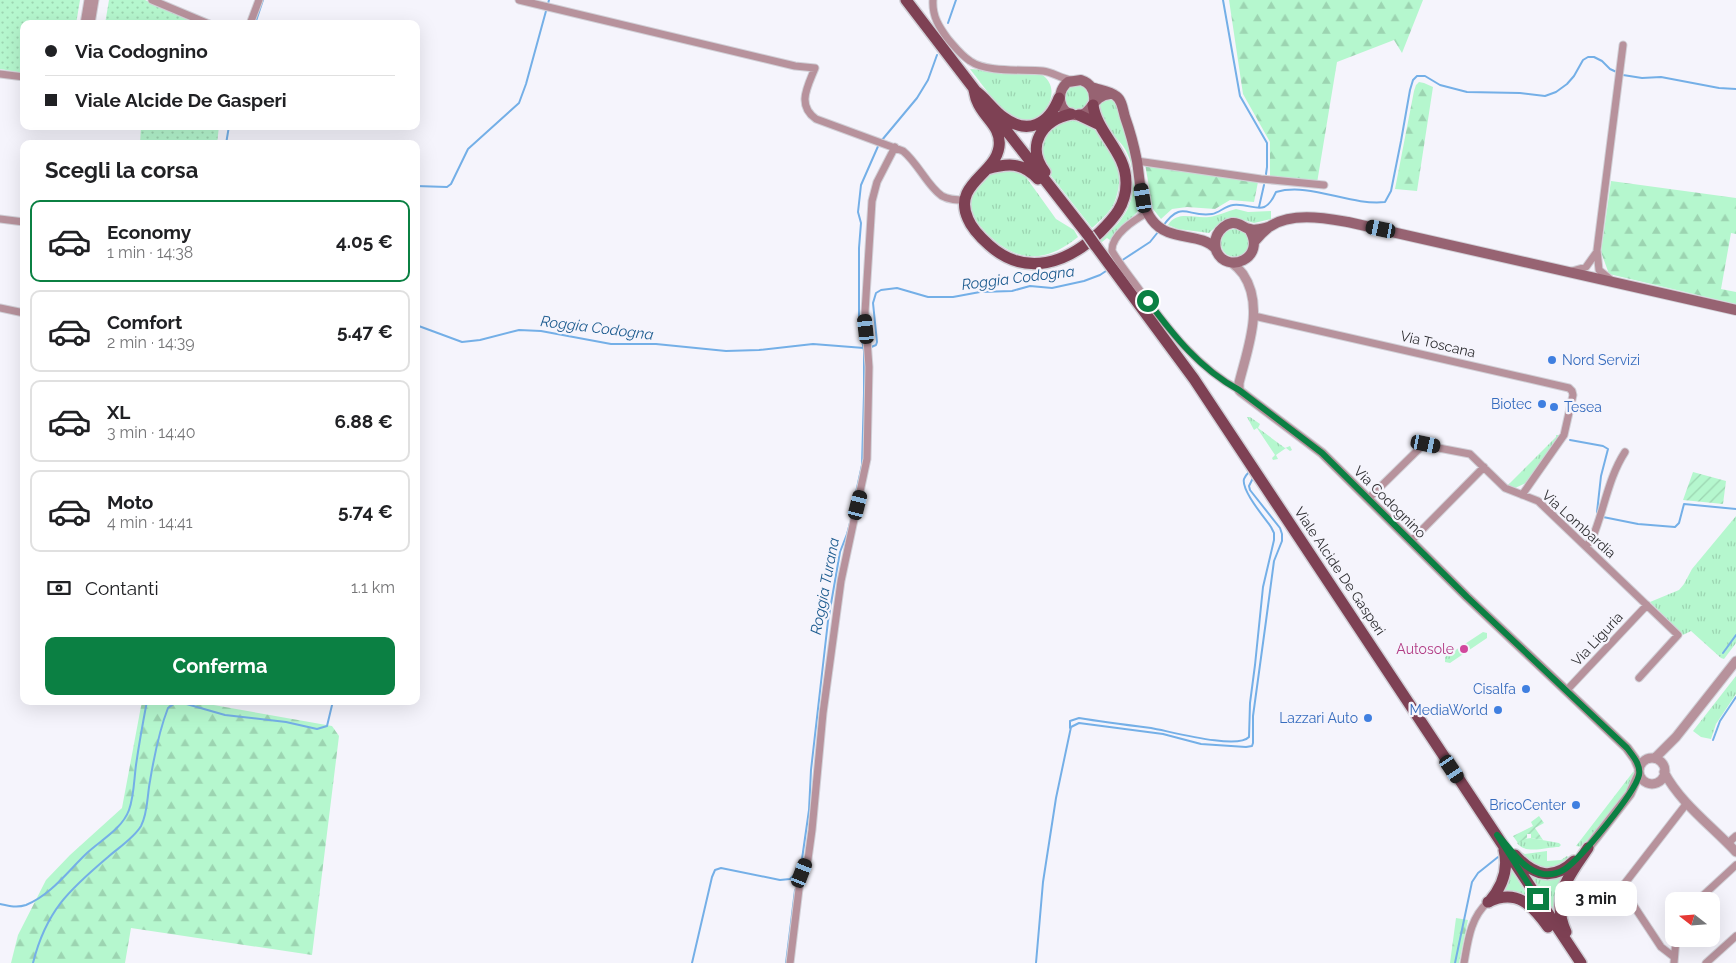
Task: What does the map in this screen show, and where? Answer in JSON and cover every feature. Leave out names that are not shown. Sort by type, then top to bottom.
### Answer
[{"type":"main road","points":[[906,0],[1054,191]]},
{"type":"main road","points":[[974,90],[984,96],[1002,116],[1019,125],[1027,126],[1041,123],[1054,111],[1064,85],[1072,80],[1081,80],[1091,87],[1112,94],[1119,98],[1122,104],[1137,161],[1147,213],[1156,225],[1179,237],[1208,242],[1222,258],[1232,263],[1248,257],[1254,247],[1255,241],[1250,229]]},
{"type":"main road","points":[[1054,191],[1049,178],[1039,164],[1037,153],[1039,135],[1053,119],[1089,110],[1095,96],[1091,87]]},
{"type":"main road","points":[[974,90],[977,101],[995,126],[999,135],[999,146],[992,163],[972,184],[965,200],[965,211],[976,232],[995,251],[1021,263],[1049,262],[1065,257],[1097,234],[1115,217],[1121,206],[1126,184],[1125,171],[1114,145],[1098,124],[1093,103]]},
{"type":"main road","points":[[1093,103],[1102,96],[1112,94]]},
{"type":"main road","points":[[1060,95],[1063,107],[1098,124]]},
{"type":"main road","points":[[985,170],[1008,164],[1017,166],[1031,172],[1042,184],[1054,191]]},
{"type":"main road","name":"Viale Alcide De Gasperi","points":[[1054,191],[1095,244],[1109,256],[1121,271],[1500,839],[1579,961]]},
{"type":"main road","points":[[1198,239],[1211,237],[1226,225],[1232,223],[1238,223],[1250,229],[1269,227],[1294,219],[1319,217],[1358,224],[1736,310]]},
{"type":"main road","points":[[1255,241],[1269,227]]},
{"type":"main road","points":[[1216,249],[1217,234]]},
{"type":"main road","points":[[1500,839],[1507,844],[1520,861],[1529,868],[1542,873],[1552,874],[1566,868],[1588,848]]},
{"type":"main road","points":[[1488,902],[1499,889],[1505,873],[1506,864],[1500,839]]},
{"type":"main road","points":[[1579,961],[1561,921],[1559,902],[1564,883],[1588,848]]},
{"type":"main road","points":[[1488,902],[1505,897],[1520,899],[1528,904],[1541,917],[1566,953],[1579,961]]},
{"type":"street","points":[[85,20],[88,0]]},
{"type":"street","points":[[92,20],[95,0]]},
{"type":"street","points":[[152,0],[199,20]]},
{"type":"street","points":[[252,20],[259,0]]},
{"type":"street","points":[[519,0],[796,66],[815,68],[806,91],[804,105],[807,113],[895,148],[910,157],[937,192],[951,199],[965,200]]},
{"type":"street","points":[[933,0],[935,18],[941,29],[958,52],[970,61],[980,66],[1042,71],[1062,79],[1072,80]]},
{"type":"street","points":[[1614,282],[1606,278],[1599,270],[1597,250],[1623,46]]},
{"type":"street","points":[[0,74],[20,76]]},
{"type":"street","points":[[1051,74],[1057,83],[1060,95]]},
{"type":"street","points":[[790,963],[800,881],[808,859],[812,830],[822,713],[841,581],[868,459],[867,425],[870,383],[865,312],[872,201],[877,182],[895,148]]},
{"type":"street","points":[[1137,161],[1261,179],[1324,185]]},
{"type":"street","points":[[1109,256],[1115,240],[1133,221],[1147,213]]},
{"type":"street","points":[[0,219],[20,222]]},
{"type":"street","points":[[1569,272],[1586,267],[1597,250]]},
{"type":"street","points":[[1239,390],[1254,316],[1253,302],[1247,281],[1248,257]]},
{"type":"street","points":[[1232,263],[1242,272],[1247,281]]},
{"type":"street","name":"Via Codognino","points":[[1121,271],[1201,364],[1226,383],[1239,390],[1322,453],[1411,542],[1627,748],[1635,759],[1639,771]]},
{"type":"street","points":[[0,308],[20,312]]},
{"type":"street","name":"Via Toscana","points":[[1254,316],[1569,388],[1573,395],[1564,435],[1522,495]]},
{"type":"street","name":"Via Lombardia","points":[[1368,500],[1423,445],[1470,454],[1505,488],[1538,501],[1678,635],[1638,678]]},
{"type":"street","points":[[1586,546],[1593,536],[1612,478],[1625,452]]},
{"type":"street","points":[[1411,542],[1484,468]]},
{"type":"street","name":"Via Liguria","points":[[1566,691],[1647,605]]},
{"type":"street","points":[[1657,763],[1736,661]]},
{"type":"street","name":"Via Codognino","points":[[1627,748],[1657,763]]},
{"type":"street","points":[[1588,848],[1630,794],[1644,761],[1657,763],[1684,800],[1736,852]]},
{"type":"street","points":[[1630,794],[1662,779],[1657,763]]},
{"type":"street","points":[[1639,771],[1643,780],[1653,783],[1684,800]]},
{"type":"street","points":[[1674,960],[1661,947],[1622,887],[1684,800]]},
{"type":"street","points":[[1728,843],[1736,836]]},
{"type":"street","points":[[1707,892],[1736,865]]},
{"type":"street","points":[[1464,963],[1472,923],[1479,911],[1488,902]]},
{"type":"street","points":[[1706,963],[1736,936]]},
{"type":"green space","points":[[0,0],[80,0],[77,20],[20,20],[20,72],[0,69]]},
{"type":"green space","points":[[109,0],[145,0],[188,20],[106,20]]},
{"type":"green space","points":[[1229,0],[1423,0],[1402,53],[1394,40],[1337,62],[1317,183],[1270,177],[1270,142],[1243,94]]},
{"type":"green space","points":[[970,69],[1039,73],[1048,80],[1051,90],[1050,100],[1038,117],[1028,121],[1017,121],[1003,112]]},
{"type":"green space","points":[[1419,82],[1433,87],[1417,191],[1395,189],[1414,91]]},
{"type":"green space","points":[[1077,84],[1086,88],[1090,97],[1086,106],[1077,110],[1068,106],[1064,97],[1068,88]]},
{"type":"green space","points":[[1108,97],[1116,102],[1126,131],[1141,208],[1110,240],[1107,238],[1102,242],[1100,240],[1112,230],[1127,210],[1133,192],[1133,173],[1128,154],[1101,118],[1098,104]]},
{"type":"green space","points":[[1064,119],[1079,119],[1086,122],[1099,134],[1110,150],[1119,174],[1117,193],[1112,207],[1092,228],[1041,163],[1040,151],[1045,131]]},
{"type":"green space","points":[[141,130],[219,130],[217,140],[140,140]]},
{"type":"green space","points":[[1145,164],[1258,182],[1254,202],[1230,200],[1215,209],[1187,207],[1172,209],[1161,219],[1153,209]]},
{"type":"green space","points":[[1009,167],[1023,173],[1056,219],[1074,230],[1078,237],[1051,253],[1027,256],[1015,253],[1004,247],[981,227],[969,208],[968,200],[970,194],[984,174]]},
{"type":"green space","points":[[1611,181],[1736,198],[1736,234],[1731,233],[1721,289],[1736,292],[1736,304],[1609,274],[1601,252]]},
{"type":"green space","points":[[1236,209],[1248,212],[1271,211],[1271,219],[1254,223],[1233,217],[1221,222],[1209,233],[1178,229],[1168,225],[1172,220],[1181,216],[1209,217]]},
{"type":"green space","points":[[1235,229],[1245,233],[1249,243],[1245,253],[1235,257],[1225,253],[1221,243],[1225,233]]},
{"type":"green space","points":[[1247,417],[1260,424],[1258,428],[1285,448],[1290,446],[1292,450],[1290,451],[1286,448],[1276,455],[1278,459],[1273,460],[1272,458],[1275,455],[1257,428],[1254,430]]},
{"type":"green space","points":[[1556,435],[1560,435],[1526,483],[1515,488],[1508,485],[1556,437]]},
{"type":"green space","points":[[1693,472],[1726,481],[1723,504],[1683,500]]},
{"type":"green space","points":[[1736,516],[1736,643],[1724,659],[1691,631],[1683,635],[1650,602],[1679,590],[1692,569]]},
{"type":"green space","points":[[1483,632],[1487,633],[1487,638],[1450,663],[1445,662],[1445,657]]},
{"type":"green space","points":[[1736,676],[1736,694],[1716,724],[1711,739],[1701,737],[1693,731]]},
{"type":"green space","points":[[141,705],[214,705],[332,726],[339,736],[312,955],[131,928],[125,963],[11,963],[18,935],[46,880],[70,855],[122,808]]},
{"type":"green space","points":[[1633,772],[1635,772],[1632,780],[1612,810],[1582,847],[1576,846]]},
{"type":"green space","points":[[1539,816],[1544,823],[1535,828],[1543,840],[1531,838],[1531,834],[1527,834],[1527,838],[1518,843],[1513,836],[1533,826],[1531,822]]},
{"type":"green space","points":[[1531,838],[1561,845],[1559,847],[1531,850],[1521,847],[1517,843],[1523,839]]},
{"type":"green space","points":[[1515,849],[1525,854],[1547,851],[1547,861],[1561,860],[1567,856],[1571,859],[1551,871],[1525,861]]},
{"type":"green space","points":[[1510,868],[1533,904],[1501,891]]},
{"type":"green space","points":[[1524,868],[1566,872],[1557,918]]},
{"type":"green space","points":[[1456,918],[1468,920],[1459,963],[1450,963]]},
{"type":"waterway","points":[[256,20],[263,0]]},
{"type":"waterway","points":[[420,186],[447,187],[451,184],[468,149],[519,103],[549,0]]},
{"type":"waterway","name":"Roggia Turana","points":[[948,23],[956,0]]},
{"type":"waterway","points":[[1223,0],[1240,96],[1267,143],[1266,174]]},
{"type":"waterway","name":"Roggia Turana","points":[[882,140],[917,98],[928,80],[937,55]]},
{"type":"waterway","name":"Roggia Codogna","points":[[1163,226],[1175,213],[1181,211],[1204,215],[1215,213],[1233,205],[1258,208],[1267,205],[1276,192],[1289,190],[1316,192],[1358,201],[1385,202],[1391,191],[1410,90],[1413,80],[1417,76],[1425,76],[1440,85],[1467,92],[1520,93],[1545,96],[1556,92],[1567,84],[1583,60],[1588,57],[1594,57],[1602,61],[1610,69],[1623,75],[1642,78],[1661,77],[1719,88],[1736,89]]},
{"type":"waterway","points":[[227,140],[228,130]]},
{"type":"waterway","name":"Roggia Turana","points":[[855,497],[862,465],[864,393],[864,351],[859,322],[861,223],[858,212],[861,185],[879,144]]},
{"type":"waterway","points":[[1259,207],[1264,185]]},
{"type":"waterway","name":"Roggia Codogna","points":[[1121,261],[1150,242],[1158,232]]},
{"type":"waterway","name":"Roggia Codogna","points":[[869,348],[876,345],[877,342],[873,303],[876,293],[881,290],[897,288],[928,297],[953,297],[980,292],[1012,291],[1030,286],[1052,288],[1084,281],[1100,275],[1109,269]]},
{"type":"waterway","name":"Roggia Codogna","points":[[420,326],[462,342],[480,340],[519,330],[541,331],[611,344],[656,344],[726,351],[759,350],[813,344],[864,348]]},
{"type":"waterway","points":[[1570,440],[1603,446],[1608,449],[1601,476],[1597,512],[1599,515]]},
{"type":"waterway","points":[[1070,728],[1070,721],[1079,718],[1151,728],[1217,741],[1231,742],[1249,737],[1250,703],[1263,587],[1274,540],[1274,533],[1271,527],[1246,490],[1244,479],[1249,472]]},
{"type":"waterway","points":[[1036,963],[1043,882],[1056,798],[1071,727],[1079,723],[1163,734],[1201,744],[1252,746],[1253,716],[1274,561],[1282,541],[1280,528],[1250,490],[1249,486],[1253,478]]},
{"type":"waterway","points":[[1603,517],[1638,524],[1675,527],[1679,523],[1684,504],[1736,509]]},
{"type":"waterway","name":"Roggia Turana","points":[[692,963],[715,870],[721,868],[780,880],[790,879],[797,872],[802,859],[809,810],[811,770],[828,621],[840,552],[850,523]]},
{"type":"waterway","points":[[1723,653],[1736,635]]},
{"type":"waterway","points":[[1713,740],[1720,721],[1736,697]]},
{"type":"waterway","points":[[0,904],[23,906],[35,901],[59,882],[87,853],[111,834],[126,817],[132,799],[146,705]]},
{"type":"waterway","name":"Roggia Codogna","points":[[33,963],[45,929],[61,903],[82,880],[130,839],[141,826],[146,810],[157,744],[168,708],[172,705]]},
{"type":"waterway","name":"Roggia Codogna","points":[[190,705],[225,715],[286,722],[317,729],[327,726],[332,705]]},
{"type":"waterway","points":[[1455,963],[1472,882],[1478,873],[1498,857]]},
{"type":"waterway","points":[[786,963],[795,890]]},
{"type":"place","name":"Nord Servizi","points":[[1552,360]]},
{"type":"place","name":"Biotec","points":[[1542,404]]},
{"type":"place","name":"Tesea","points":[[1554,407]]},
{"type":"place","name":"Autosole","points":[[1464,649]]},
{"type":"place","name":"Cisalfa","points":[[1526,689]]},
{"type":"place","name":"MediaWorld","points":[[1498,710]]},
{"type":"place","name":"Lazzari Auto","points":[[1368,718]]},
{"type":"place","name":"BricoCenter","points":[[1576,805]]},
{"type":"route","points":[[1148,301],[1172,332],[1201,364],[1226,383],[1239,390],[1322,453],[1467,597],[1627,748],[1635,759],[1639,768],[1639,774],[1630,794],[1588,848],[1560,872],[1547,874],[1529,868],[1513,854],[1507,844],[1497,835],[1538,899]]}]
